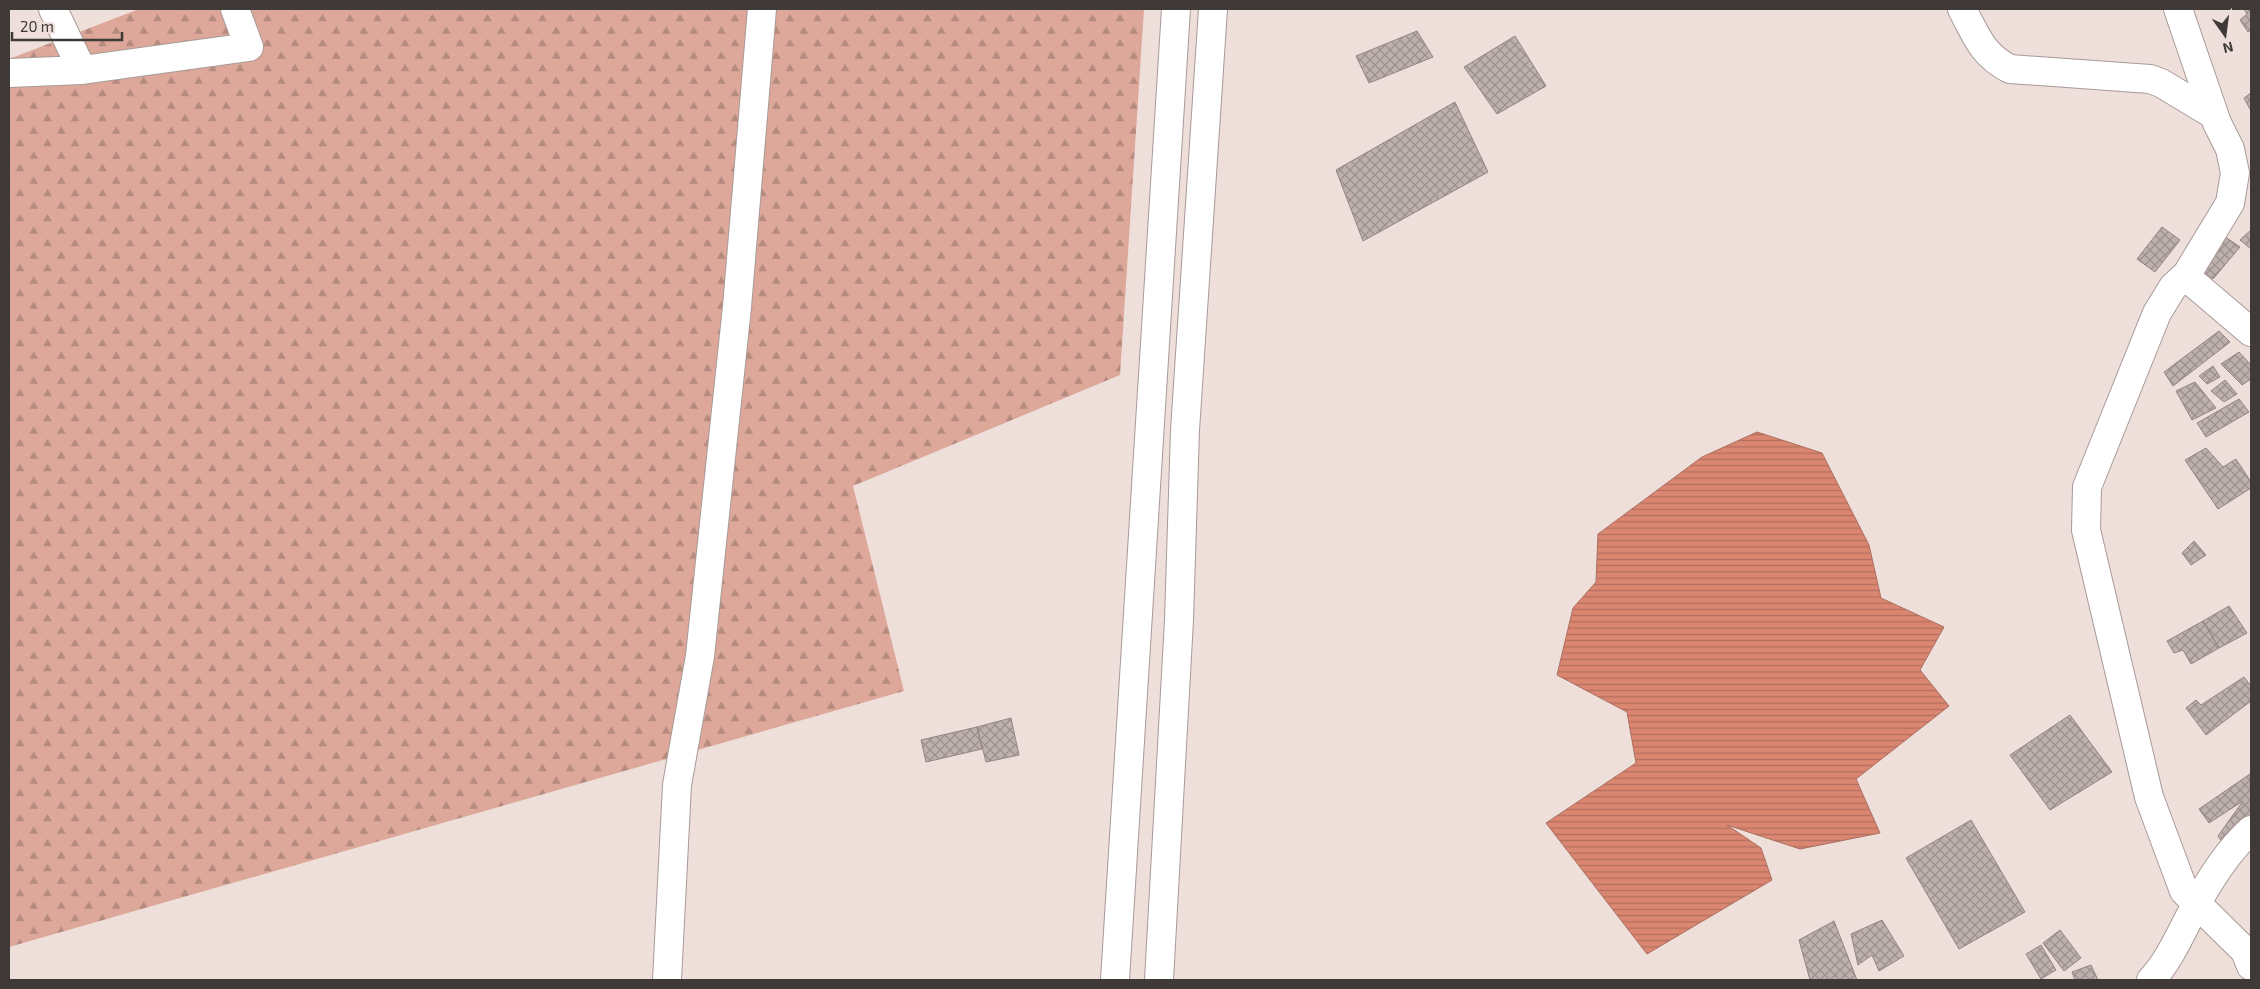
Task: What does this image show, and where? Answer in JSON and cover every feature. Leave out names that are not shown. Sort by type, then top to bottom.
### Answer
[{"type":"street","points":[[53,9],[82,70]]},
{"type":"street","points":[[9,73],[82,70],[250,47],[235,9]]},
{"type":"street","points":[[667,980],[677,785],[700,656],[737,306],[762,9]]},
{"type":"street","points":[[1115,980],[1176,9]]},
{"type":"street","points":[[1159,980],[1179,620],[1185,430],[1213,9]]},
{"type":"street","points":[[1962,9],[1982,48],[1994,61],[2010,68],[2150,79],[2161,83],[2214,115]]},
{"type":"street","points":[[2178,9],[2214,115],[2230,149],[2235,173],[2230,203],[2187,274],[2173,287],[2157,313],[2087,487],[2086,530],[2149,797],[2184,891],[2245,951],[2251,966]]},
{"type":"street","points":[[2187,274],[2190,281],[2251,332]]},
{"type":"street","points":[[2152,980],[2162,969],[2196,904],[2236,844],[2251,830]]},
{"type":"green space","points":[[139,9],[1144,9],[1120,375],[853,486],[904,691],[9,947],[9,59]]},
{"type":"shaded area","points":[[1757,432],[1822,453],[1869,545],[1881,598],[1944,627],[1920,670],[1949,706],[1856,779],[1880,833],[1800,849],[1727,825],[1761,848],[1772,880],[1647,954],[1546,823],[1636,763],[1627,712],[1557,675],[1573,608],[1596,582],[1598,534],[1702,457]]},
{"type":"building","points":[[2244,9],[2251,9],[2251,30],[2248,32],[2240,20],[2247,14]]},
{"type":"building","points":[[1417,31],[1433,57],[1369,83],[1356,56]]},
{"type":"building","points":[[1515,36],[1546,86],[1497,114],[1464,67]]},
{"type":"building","points":[[2251,93],[2251,111],[2244,98]]},
{"type":"building","points":[[1455,102],[1488,172],[1363,241],[1336,170]]},
{"type":"building","points":[[2162,227],[2180,240],[2155,272],[2137,259]]},
{"type":"building","points":[[2251,230],[2251,249],[2240,240]]},
{"type":"building","points":[[2224,236],[2240,247],[2213,279],[2199,269]]},
{"type":"building","points":[[2219,331],[2230,342],[2173,386],[2164,372]]},
{"type":"building","points":[[2239,352],[2251,365],[2251,379],[2242,385],[2221,364]]},
{"type":"building","points":[[2213,366],[2220,377],[2207,384],[2199,376]]},
{"type":"building","points":[[2225,380],[2237,394],[2224,402],[2211,391]]},
{"type":"building","points":[[2195,382],[2216,408],[2192,420],[2176,391]]},
{"type":"building","points":[[2239,399],[2249,412],[2206,437],[2197,423]]},
{"type":"building","points":[[2206,448],[2223,467],[2236,459],[2251,482],[2251,488],[2218,509],[2185,460]]},
{"type":"building","points":[[2194,541],[2206,555],[2191,565],[2182,553]]},
{"type":"building","points":[[2229,606],[2247,633],[2219,648],[2203,621]]},
{"type":"building","points":[[2203,621],[2219,648],[2191,664],[2183,650],[2174,653],[2167,641]]},
{"type":"building","points":[[2244,677],[2251,686],[2251,701],[2206,735],[2186,708],[2196,700],[2201,705]]},
{"type":"building","points":[[2070,715],[2112,772],[2050,810],[2010,755]]},
{"type":"building","points":[[1011,718],[1019,755],[986,762],[977,727]]},
{"type":"building","points":[[977,727],[982,749],[926,762],[921,740]]},
{"type":"building","points":[[2250,774],[2251,823],[2226,848],[2218,836],[2243,801],[2209,823],[2199,809]]},
{"type":"building","points":[[1971,820],[2025,912],[1959,949],[1906,858]]},
{"type":"building","points":[[1882,920],[1904,956],[1879,971],[1872,955],[1858,965],[1851,934]]},
{"type":"building","points":[[1834,921],[1857,980],[1810,980],[1799,940]]},
{"type":"building","points":[[2060,930],[2081,958],[2064,971],[2043,943]]},
{"type":"building","points":[[2041,945],[2056,970],[2041,979],[2026,954]]},
{"type":"building","points":[[2091,965],[2098,980],[2075,980],[2072,972]]}]
